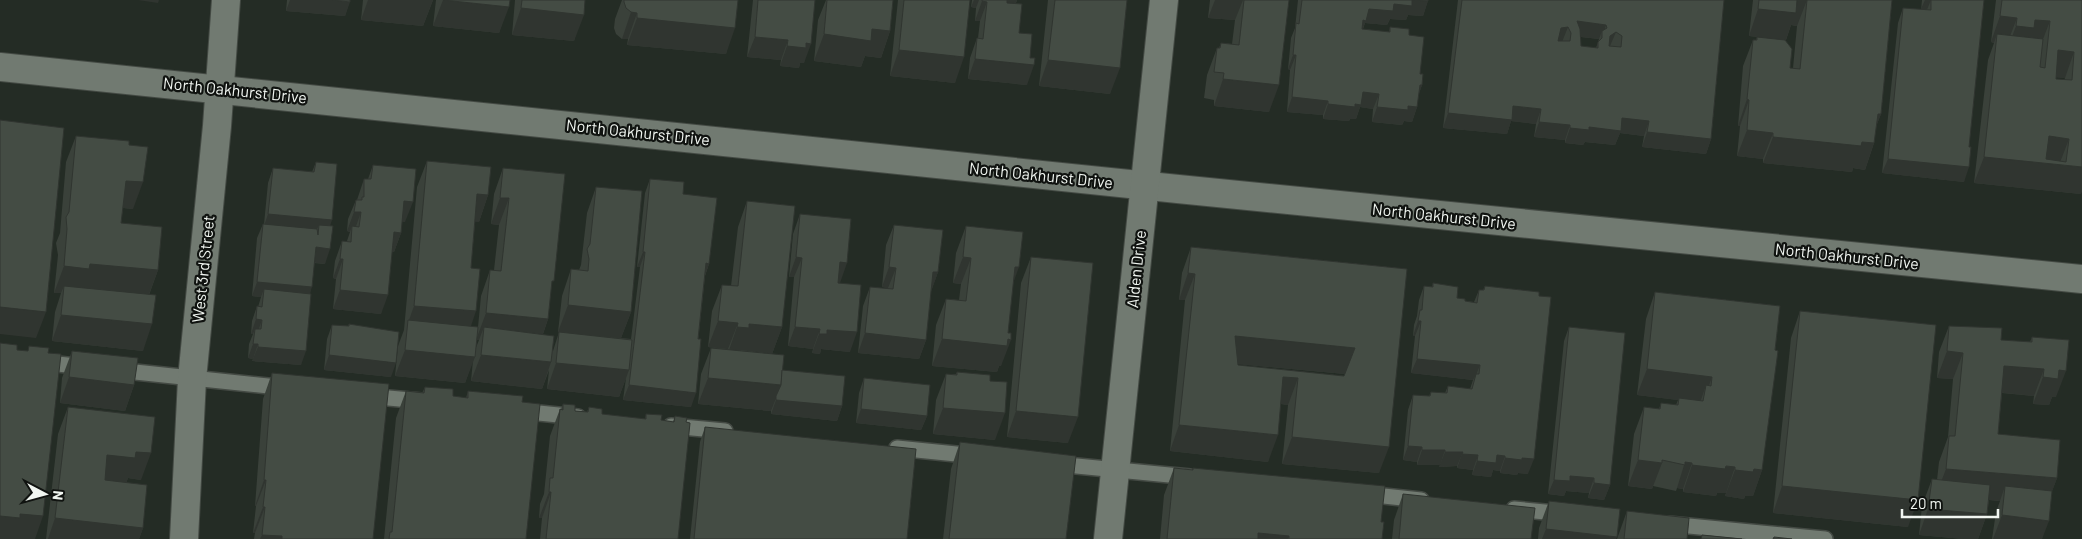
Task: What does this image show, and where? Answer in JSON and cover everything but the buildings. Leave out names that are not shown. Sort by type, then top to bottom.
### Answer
[{"type":"street","name":"West 3rd Street","points":[[184,539],[192,379],[220,88],[226,0]]},
{"type":"street","name":"Alden Drive","points":[[1108,539],[1164,0]]},
{"type":"street","name":"North Oakhurst Drive","points":[[0,67],[220,88],[1144,186],[2082,279]]},
{"type":"lane","points":[[0,358],[299,389]]},
{"type":"lane","points":[[348,394],[437,403]]},
{"type":"lane","points":[[506,410],[595,418]]},
{"type":"lane","points":[[654,424],[743,433]]},
{"type":"lane","points":[[881,447],[989,458]]},
{"type":"lane","points":[[1039,462],[1204,479]]},
{"type":"lane","points":[[1352,493],[1431,501]]},
{"type":"lane","points":[[1500,508],[1578,515]]},
{"type":"lane","points":[[1657,523],[1825,539]]}]
